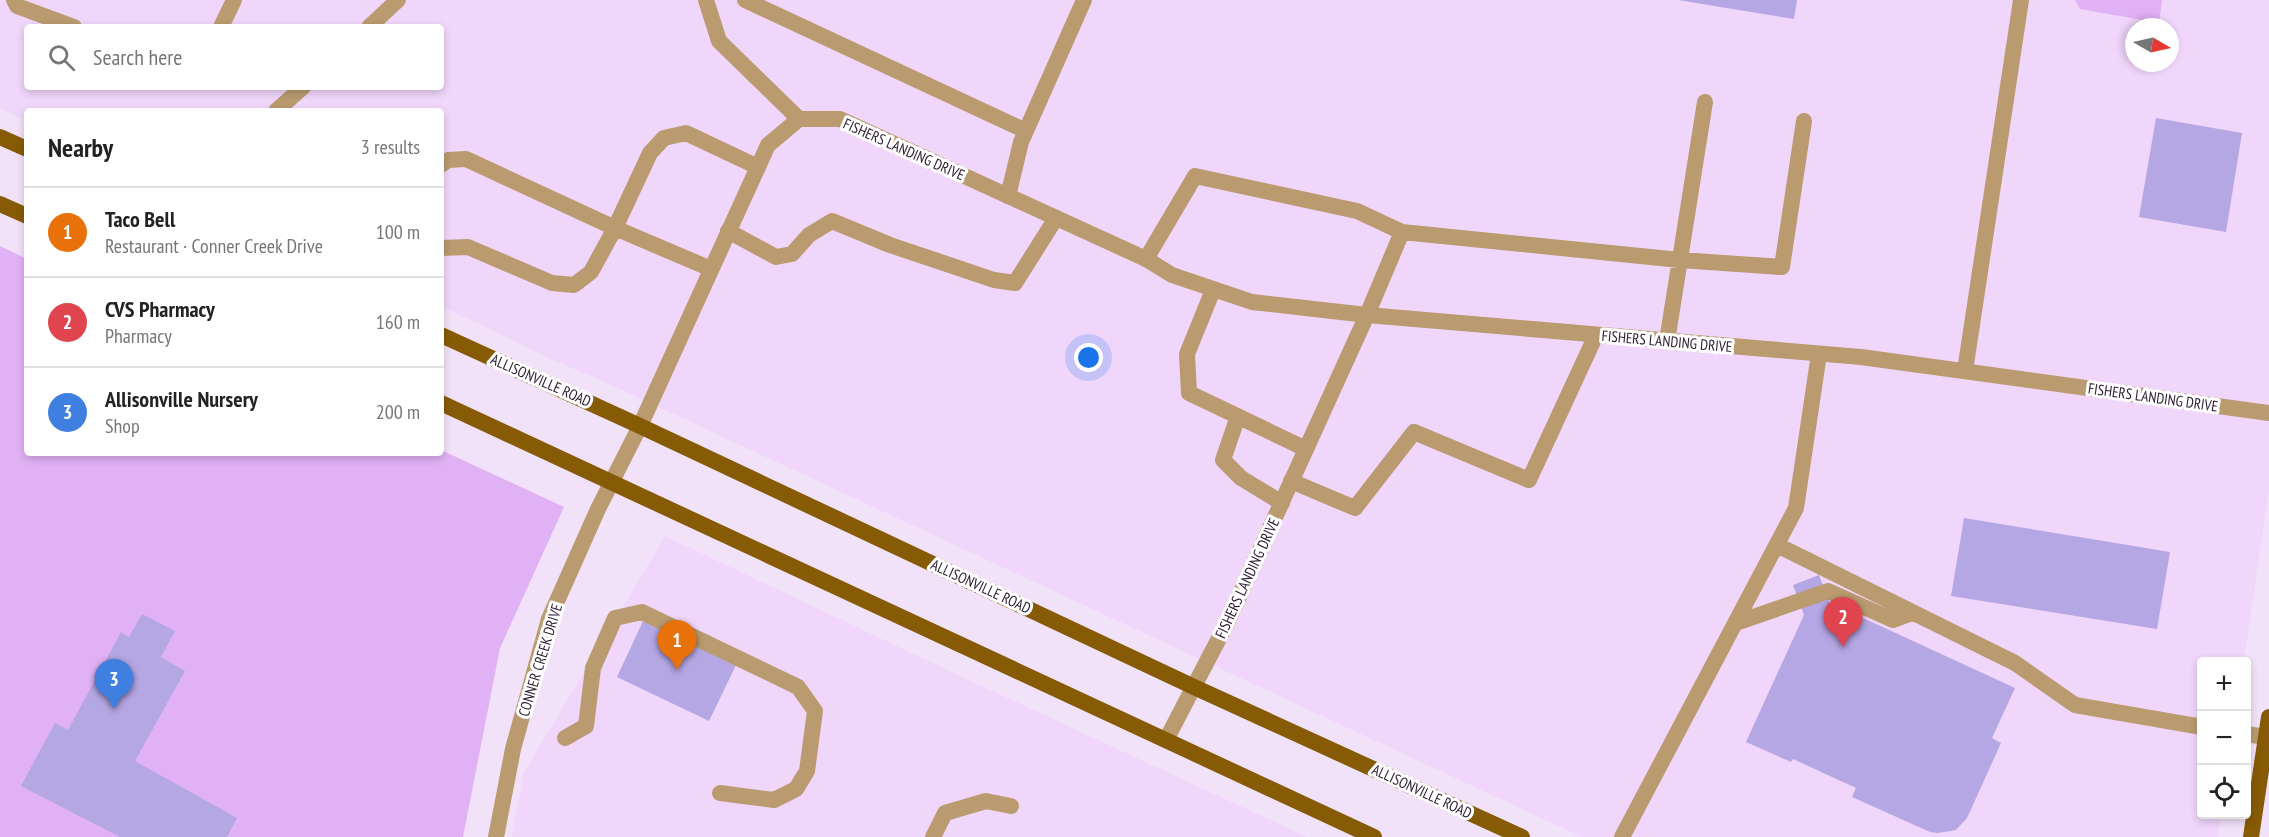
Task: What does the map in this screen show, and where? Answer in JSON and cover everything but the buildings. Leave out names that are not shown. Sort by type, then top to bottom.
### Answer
[{"type":"main road","points":[[0,137],[24,148]]},
{"type":"main road","points":[[0,204],[24,215]]},
{"type":"main road","name":"ALLISONVILLE ROAD","points":[[444,336],[640,426],[1194,687],[1522,837]]},
{"type":"main road","points":[[444,404],[1374,837]]},
{"type":"main road","points":[[2251,837],[2269,717]]},
{"type":"street","points":[[14,0],[17,6],[66,24]]},
{"type":"street","points":[[222,24],[234,0]]},
{"type":"street","points":[[372,24],[398,0]]},
{"type":"street","points":[[640,426],[768,145],[799,119],[719,41],[705,0]]},
{"type":"street","points":[[745,0],[1026,131]]},
{"type":"street","points":[[1008,196],[1021,142],[1084,0]]},
{"type":"street","points":[[1965,371],[2021,0]]},
{"type":"street","points":[[279,108],[300,90]]},
{"type":"street","points":[[1667,340],[1705,102]]},
{"type":"street","name":"FISHERS LANDING DRIVE","points":[[799,119],[840,119],[1146,260],[1172,275],[1252,302],[1367,315],[1819,354],[1965,371],[2269,413]]},
{"type":"street","points":[[1146,260],[1195,176],[1357,211],[1402,232],[1680,260],[1782,267],[1804,121]]},
{"type":"street","points":[[444,249],[468,247],[552,283],[574,285],[591,272],[615,228],[650,153],[664,138],[686,133],[758,167]]},
{"type":"street","points":[[444,162],[448,159],[466,159],[615,228],[711,269]]},
{"type":"street","points":[[728,231],[776,257],[792,254],[809,235],[832,221],[891,245],[994,280],[1015,282],[1056,218]]},
{"type":"street","points":[[1367,315],[1402,232]]},
{"type":"street","points":[[1213,290],[1187,354],[1189,393],[1306,449]]},
{"type":"street","name":"FISHERS LANDING DRIVE","points":[[1166,740],[1226,625],[1367,315]]},
{"type":"street","points":[[1292,481],[1355,508],[1413,432],[1529,480],[1596,335]]},
{"type":"street","points":[[1622,837],[1796,508],[1819,354]]},
{"type":"street","points":[[1238,416],[1223,460],[1241,478],[1282,503]]},
{"type":"street","name":"CONNER CREEK DRIVE","points":[[495,837],[513,749],[549,619],[598,509],[640,426]]},
{"type":"street","points":[[1777,545],[2015,663],[2074,705],[2197,726]]},
{"type":"street","points":[[1736,623],[1828,591],[1893,620],[1912,613]]},
{"type":"street","points":[[565,738],[586,726],[593,668],[615,618],[642,612],[798,687],[815,711],[807,771],[796,789],[774,800],[720,793]]},
{"type":"street","points":[[2251,735],[2266,737]]},
{"type":"street","points":[[933,837],[945,813],[986,801],[1011,806]]},
{"type":"shaded area","points":[[0,0],[2269,0],[2269,490],[2245,657],[2197,657],[2197,819],[2220,819],[2218,837],[1582,837],[444,307],[444,108],[24,108],[24,120],[0,109]]},
{"type":"shaded area","points":[[2075,0],[2162,0],[2160,18],[2131,18],[2080,9]]},
{"type":"shaded area","points":[[0,246],[24,258],[24,456],[444,456],[444,451],[564,507],[500,648],[463,837],[0,837]]},
{"type":"shaded area","points":[[665,536],[1307,837],[511,837],[524,772]]},
{"type":"place","name":"CVS Pharmacy","points":[[1843,647]]},
{"type":"place","name":"Taco Bell","points":[[677,670]]},
{"type":"place","name":"Allisonville Nursery","points":[[114,709]]}]
